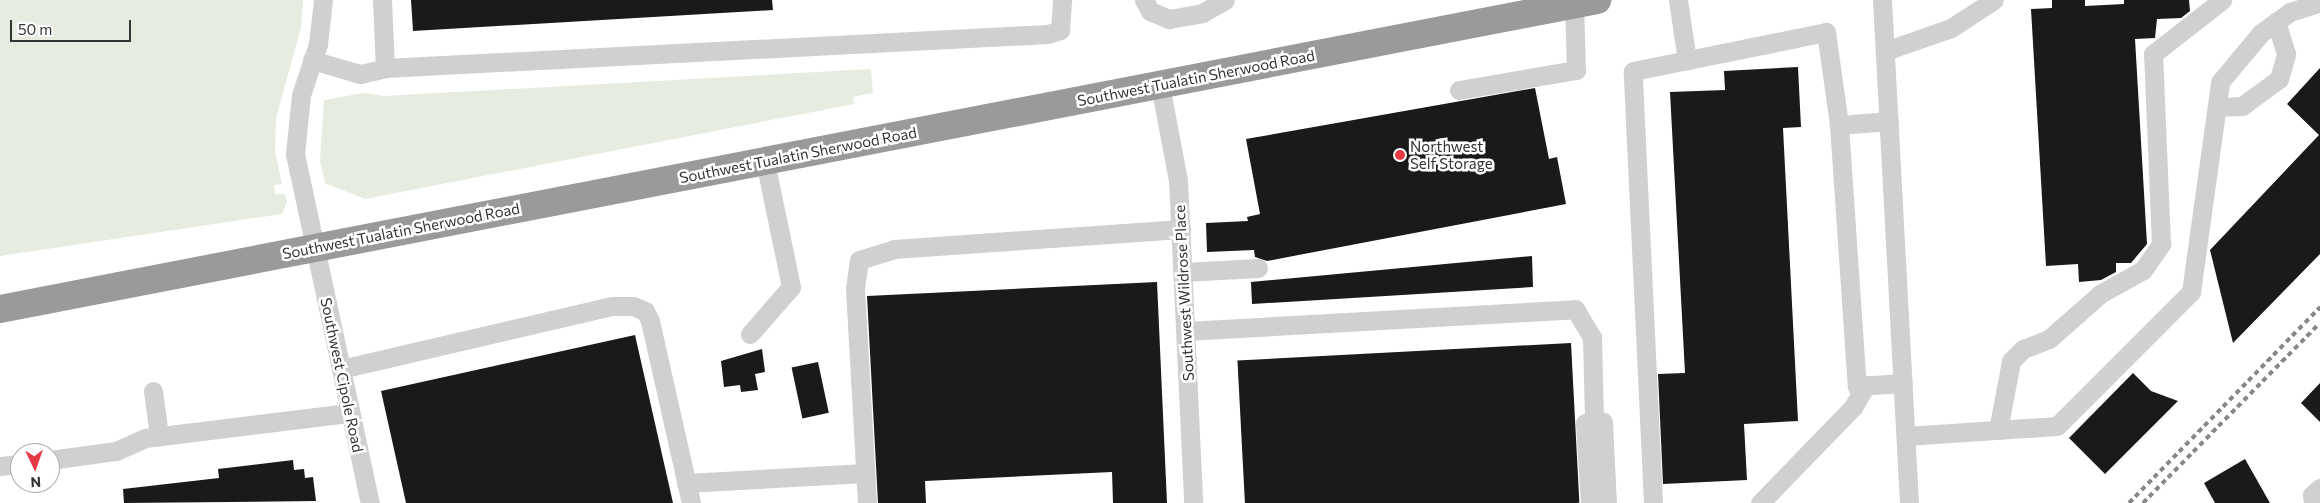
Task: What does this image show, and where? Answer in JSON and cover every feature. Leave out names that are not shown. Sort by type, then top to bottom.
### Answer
[{"type":"highway","name":"Southwest Tualatin Sherwood Road","points":[[0,309],[1586,2]]},
{"type":"street","name":"Southwest Cipole Road","points":[[323,0],[312,60],[300,95],[296,154],[314,248],[370,503]]},
{"type":"street","points":[[382,0],[385,68]]},
{"type":"street","points":[[312,60],[360,74],[385,68],[1048,34],[1060,30],[1062,0]]},
{"type":"street","points":[[1144,0],[1150,10],[1169,19],[1202,13],[1225,0]]},
{"type":"street","points":[[1678,0],[1687,60]]},
{"type":"street","points":[[1882,0],[1909,503]]},
{"type":"street","points":[[1885,51],[1951,28],[1994,0]]},
{"type":"street","points":[[1998,430],[2011,361],[2023,350],[2049,340],[2100,294],[2143,270],[2161,244],[2153,54],[2222,0]]},
{"type":"street","points":[[1459,90],[1576,70],[1586,2]]},
{"type":"street","points":[[1906,436],[2057,426],[2191,292],[2220,82],[2240,54],[2276,22],[2320,2]]},
{"type":"street","points":[[2217,107],[2242,106],[2279,78],[2286,54],[2276,22]]},
{"type":"street","points":[[1653,503],[1634,71],[1826,32],[1839,125],[1857,386],[1903,383]]},
{"type":"street","name":"Southwest Wildrose Place","points":[[1160,85],[1178,180],[1193,503]]},
{"type":"street","points":[[1839,125],[1889,121]]},
{"type":"street","points":[[750,334],[791,286],[765,161]]},
{"type":"street","points":[[867,503],[854,288],[859,260],[894,249],[1181,229]]},
{"type":"street","points":[[1183,272],[1258,268]]},
{"type":"street","points":[[341,369],[612,306],[633,306],[645,311],[650,321],[690,503]]},
{"type":"street","points":[[1186,331],[1575,309],[1592,337],[1594,421]]},
{"type":"street","points":[[1760,503],[1853,407],[1866,386]]},
{"type":"street","points":[[153,391],[159,436]]},
{"type":"street","points":[[60,459],[116,451],[159,436],[350,413]]},
{"type":"street","points":[[1590,503],[1585,423],[1594,421],[1603,422],[1607,503]]},
{"type":"street","points":[[686,483],[865,473]]},
{"type":"street","points":[[2313,503],[2312,495],[2320,488]]},
{"type":"shaded area","points":[[0,0],[303,0],[301,28],[276,118],[275,151],[282,184],[274,185],[275,194],[285,194],[287,202],[282,214],[0,256]]},
{"type":"shaded area","points":[[871,69],[873,93],[853,97],[854,104],[365,199],[325,183],[320,161],[324,100],[364,93],[384,96]]},
{"type":"building","points":[[411,0],[772,0],[773,10],[413,31]]},
{"type":"building","points":[[2052,0],[2085,0],[2085,6],[2124,4],[2124,0],[2189,0],[2190,11],[2181,18],[2157,19],[2155,38],[2135,39],[2147,244],[2131,263],[2116,263],[2116,272],[2101,280],[2079,282],[2078,264],[2046,266],[2031,9],[2052,8]]},
{"type":"building","points":[[1798,67],[1801,127],[1783,128],[1798,421],[1744,424],[1747,480],[1663,484],[1658,374],[1685,373],[1670,92],[1725,90],[1724,71]]},
{"type":"building","points":[[2320,68],[2320,254],[2233,343],[2210,250],[2319,135],[2287,104]]},
{"type":"building","points":[[1535,88],[1549,159],[1557,157],[1566,204],[1267,261],[1255,257],[1254,250],[1207,252],[1206,223],[1248,221],[1247,217],[1260,214],[1246,139]]},
{"type":"building","points":[[1532,256],[1533,287],[1252,304],[1251,282]]},
{"type":"building","points":[[1157,282],[1167,503],[1113,503],[1112,472],[925,481],[926,503],[878,503],[867,296]]},
{"type":"building","points":[[635,335],[673,503],[406,503],[381,391]]},
{"type":"building","points":[[1571,343],[1579,503],[1245,503],[1237,360]]},
{"type":"building","points":[[762,349],[765,372],[755,374],[758,390],[741,392],[740,385],[724,387],[721,361]]},
{"type":"building","points":[[818,362],[829,413],[802,418],[792,368]]},
{"type":"building","points":[[2133,373],[2151,391],[2178,401],[2105,474],[2069,438]]},
{"type":"building","points":[[2320,383],[2320,422],[2301,403]]},
{"type":"building","points":[[2245,459],[2270,503],[2215,503],[2204,483]]},
{"type":"building","points":[[293,460],[294,470],[304,469],[305,478],[313,477],[316,501],[124,503],[123,489],[219,478],[218,469]]},
{"type":"railway","points":[[2129,503],[2320,307]]},
{"type":"railway","points":[[2143,503],[2320,323]]},
{"type":"place","name":"Northwest Self Storage","points":[[1400,155]]}]
